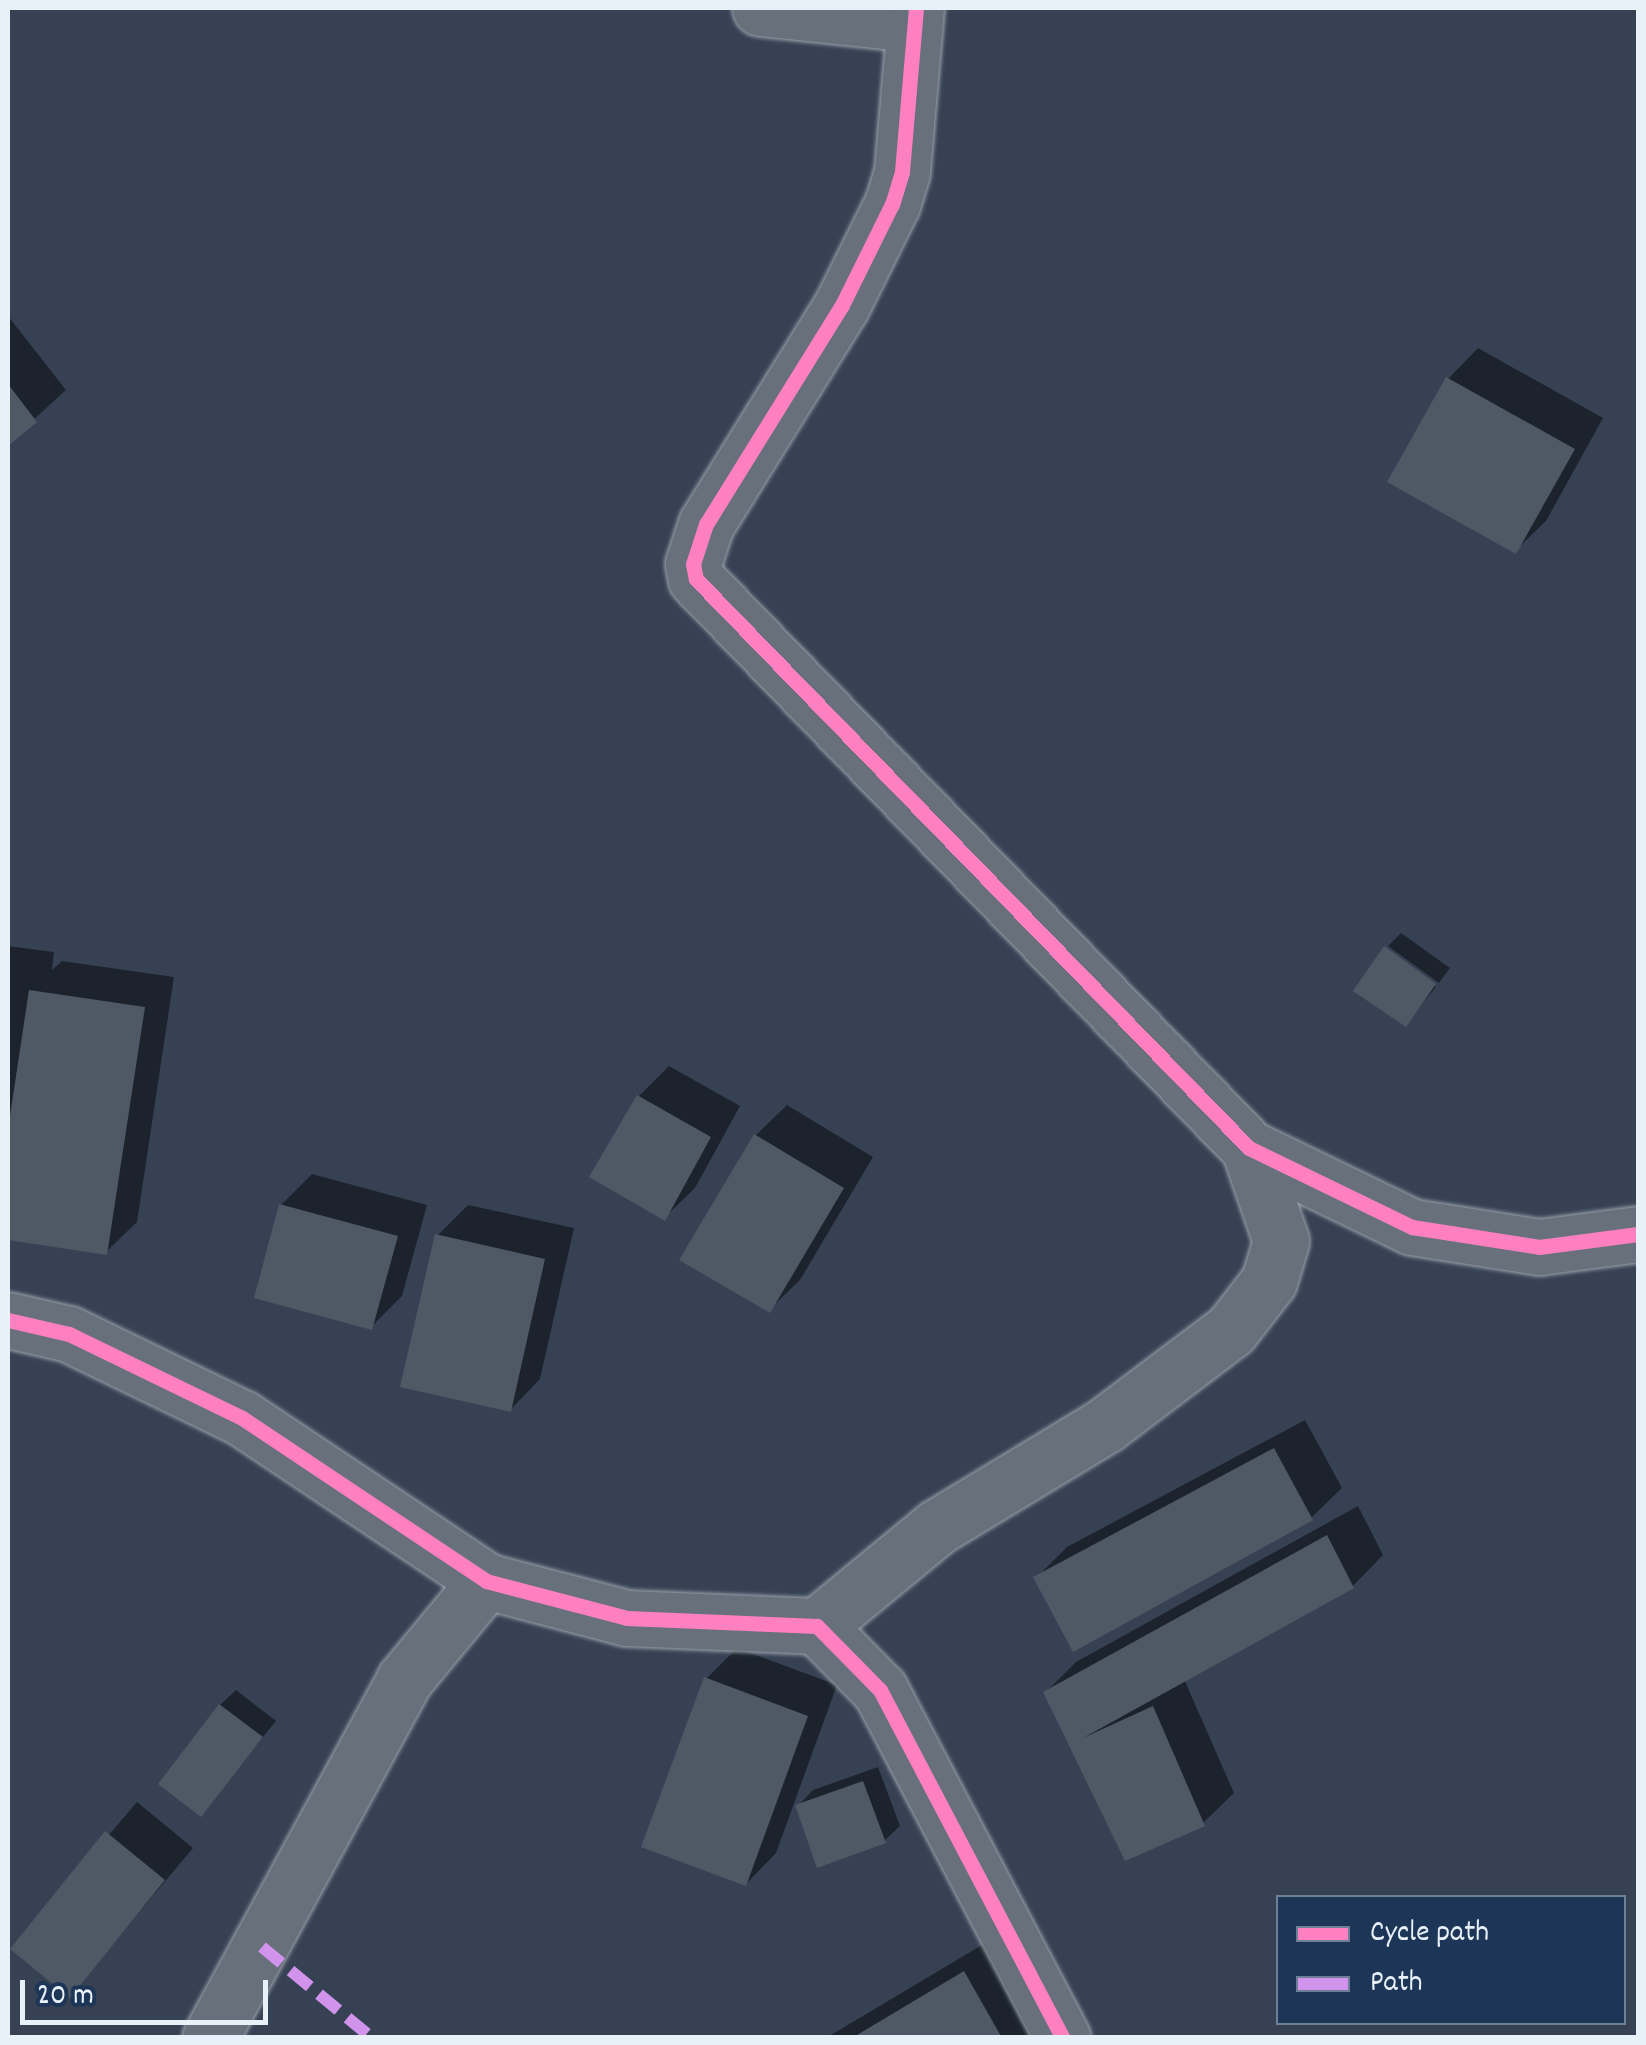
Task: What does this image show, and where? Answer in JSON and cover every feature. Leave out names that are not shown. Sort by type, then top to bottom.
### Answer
[{"type":"street","points":[[760,8],[915,16],[905,144],[892,204],[842,304],[706,524],[693,564],[696,579],[1249,1148],[1412,1226],[1538,1247],[1638,1234]]},
{"type":"street","points":[[8,1320],[68,1334],[242,1418],[486,1581],[627,1618],[817,1626],[936,1527],[1104,1426],[1231,1330],[1269,1281],[1280,1242],[1249,1148]]},
{"type":"street","points":[[210,2038],[404,1680],[486,1581]]},
{"type":"street","points":[[817,1626],[880,1690],[1063,2038]]},
{"type":"building","points":[[1446,377],[1575,449],[1516,554],[1387,482]]},
{"type":"building","points":[[8,384],[37,422],[8,446]]},
{"type":"building","points":[[1384,946],[1436,984],[1406,1027],[1353,991]]},
{"type":"building","points":[[29,990],[145,1007],[107,1255],[8,1240],[8,1129]]},
{"type":"building","points":[[637,1095],[711,1137],[665,1221],[589,1177]]},
{"type":"building","points":[[754,1134],[844,1188],[770,1313],[679,1260]]},
{"type":"building","points":[[279,1204],[398,1236],[372,1330],[254,1298]]},
{"type":"building","points":[[435,1234],[545,1259],[511,1412],[400,1387]]},
{"type":"building","points":[[1274,1448],[1313,1520],[1073,1652],[1033,1577]]},
{"type":"building","points":[[1327,1535],[1354,1588],[1083,1738],[1153,1706],[1205,1826],[1125,1861],[1043,1692]]},
{"type":"building","points":[[704,1677],[808,1716],[746,1886],[641,1847]]},
{"type":"building","points":[[219,1704],[263,1737],[201,1817],[158,1784]]},
{"type":"building","points":[[863,1781],[886,1843],[817,1868],[795,1805]]},
{"type":"building","points":[[105,1831],[165,1880],[70,1998],[10,1949]]},
{"type":"building","points":[[964,1971],[1002,2038],[852,2038]]},
{"type":"marked path","points":[[262,1947],[372,2038]]},
{"type":"cycle path","points":[[916,8],[902,172],[892,204],[842,305],[706,524],[693,564],[696,579],[1249,1148],[1412,1227],[1539,1247],[1638,1234]]},
{"type":"cycle path","points":[[8,1320],[69,1334],[242,1418],[486,1581],[627,1618],[817,1626],[880,1690],[1063,2038]]}]
